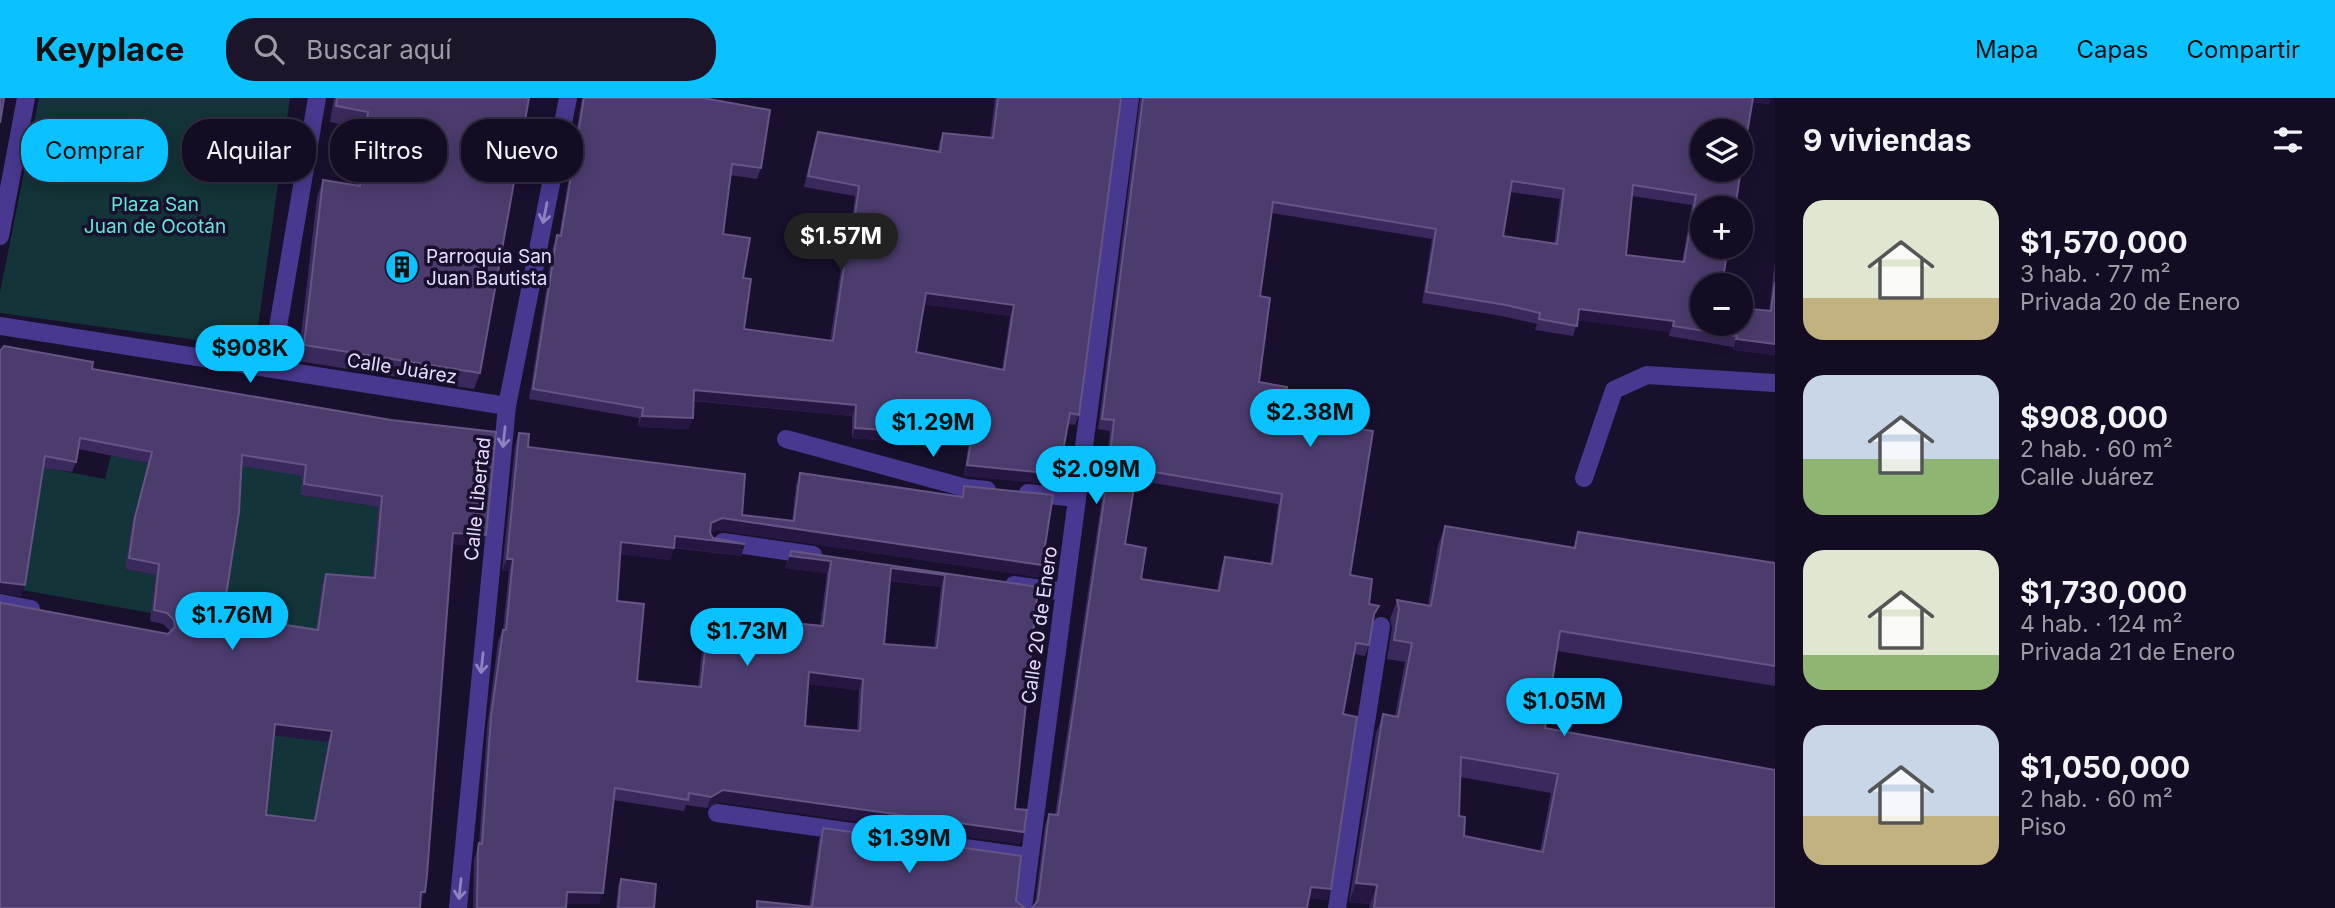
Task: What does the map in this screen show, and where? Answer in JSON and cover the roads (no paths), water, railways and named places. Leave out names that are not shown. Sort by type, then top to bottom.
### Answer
[{"type":"street","points":[[0,236],[26,98]]},
{"type":"street","points":[[271,368],[317,98]]},
{"type":"street","name":"Calle Libertad","points":[[458,908],[507,406],[568,98]]},
{"type":"street","name":"Calle 20 de Enero","points":[[1023,908],[1130,98]]},
{"type":"street","name":"Calle Juárez","points":[[0,326],[507,406]]},
{"type":"street","points":[[1584,478],[1614,390],[1647,375],[1775,383]]},
{"type":"street","points":[[786,439],[966,488],[1077,498]]},
{"type":"street","points":[[716,541],[837,559]]},
{"type":"street","points":[[997,582],[1064,592]]},
{"type":"street","points":[[0,603],[53,614]]},
{"type":"street","points":[[1337,908],[1381,626]]},
{"type":"street","points":[[718,813],[1029,857]]},
{"type":"place","name":"Parroquia San Juan Bautista","points":[[402,267]]},
{"type":"park label","name":"Plaza San Juan de Ocotán","points":[[155,215]]}]
